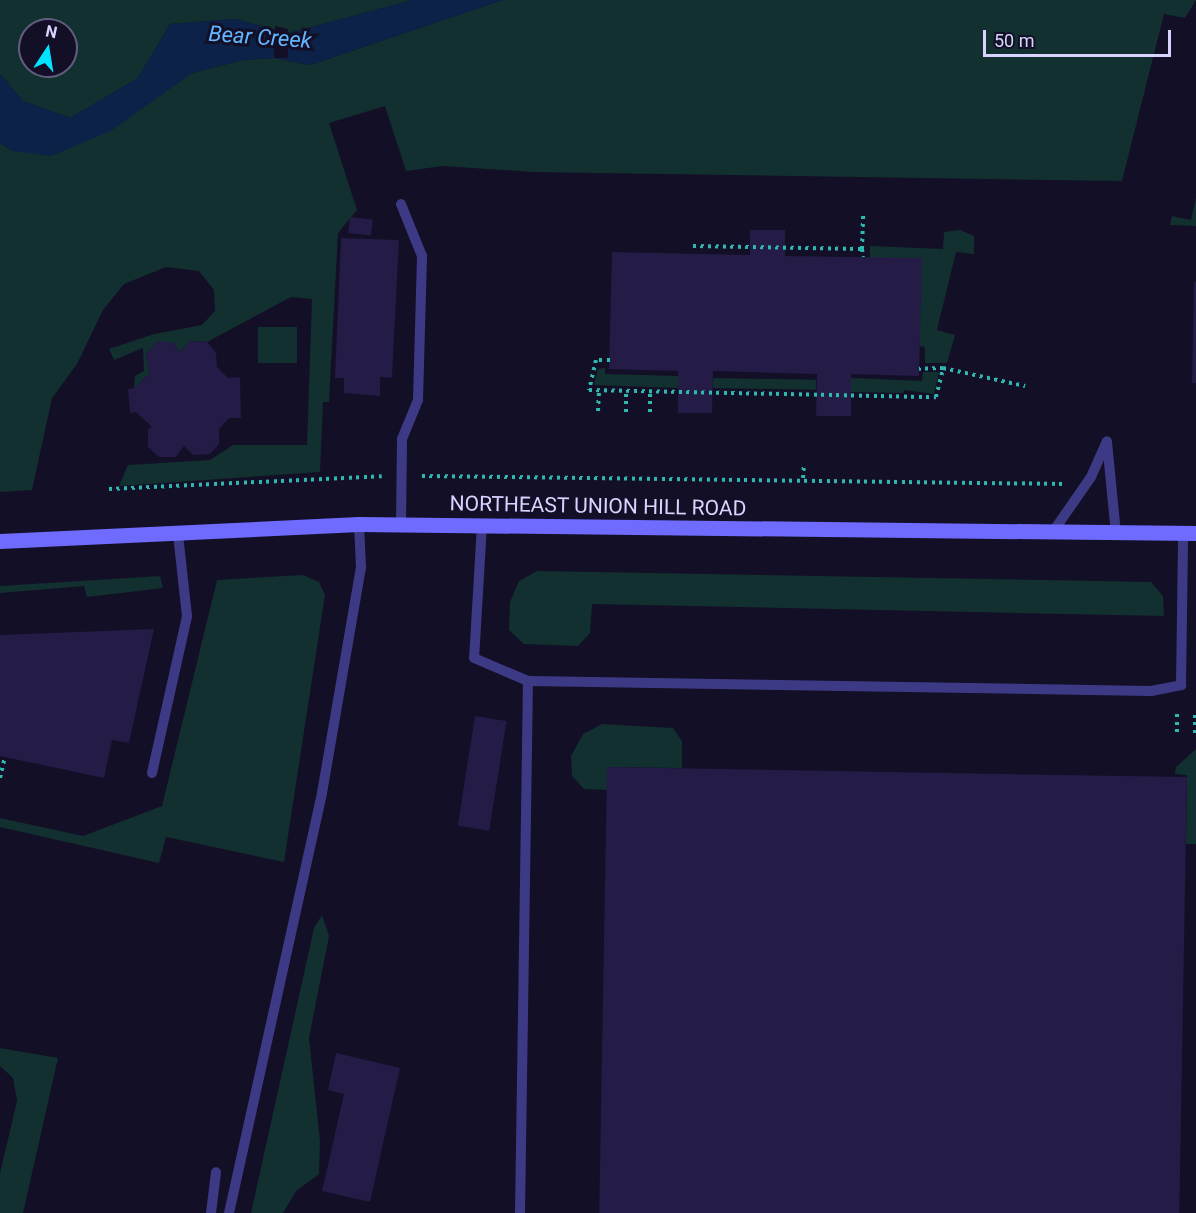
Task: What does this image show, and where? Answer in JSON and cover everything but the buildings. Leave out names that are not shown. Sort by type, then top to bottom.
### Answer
[{"type":"main road","name":"NORTHEAST UNION HILL ROAD","points":[[0,541],[359,524],[1189,533]]},
{"type":"lane","points":[[401,204],[422,256],[418,400],[402,439],[401,524]]},
{"type":"lane","points":[[1052,533],[1091,477],[1107,441],[1116,533]]},
{"type":"lane","points":[[229,1213],[322,793],[361,567],[359,524]]},
{"type":"lane","points":[[482,525],[474,658],[528,681],[1150,691],[1181,685],[1189,533]]},
{"type":"lane","points":[[152,773],[187,616],[178,534]]},
{"type":"lane","points":[[520,1213],[528,681]]},
{"type":"lane","points":[[211,1213],[216,1172]]},
{"type":"path","points":[[863,216],[863,258]]},
{"type":"path","points":[[693,246],[862,249]]},
{"type":"path","points":[[610,360],[596,360],[589,390],[936,397],[943,368]]},
{"type":"path","points":[[919,369],[943,368],[1025,387]]},
{"type":"path","points":[[598,411],[599,390]]},
{"type":"path","points":[[626,391],[626,412]]},
{"type":"path","points":[[650,391],[650,412]]},
{"type":"path","points":[[803,478],[804,465]]},
{"type":"path","points":[[109,489],[382,476]]},
{"type":"path","points":[[422,476],[803,478],[1072,484]]},
{"type":"path","points":[[1177,714],[1177,733]]},
{"type":"path","points":[[1195,714],[1195,733]]},
{"type":"path","points":[[0,778],[4,757]]},
{"type":"green space","points":[[0,0],[413,0],[289,33],[235,19],[170,24],[138,78],[70,118],[23,101],[0,74]]},
{"type":"green space","points":[[503,0],[1196,0],[1185,18],[1164,14],[1122,181],[533,172],[443,166],[406,171],[385,106],[329,123],[357,210],[338,233],[329,402],[323,402],[320,472],[119,486],[128,465],[210,460],[233,445],[307,445],[312,299],[291,297],[207,342],[191,341],[180,352],[172,342],[157,342],[146,354],[150,373],[134,388],[135,376],[144,371],[143,348],[114,360],[109,349],[154,334],[202,325],[215,311],[214,290],[199,271],[166,267],[124,284],[103,310],[77,364],[52,398],[32,490],[0,492],[0,143],[12,151],[163,93],[192,73],[243,60],[274,58],[310,65]]},
{"type":"green space","points":[[1196,197],[1196,226],[1170,225],[1172,216],[1191,220]]},
{"type":"green space","points":[[960,230],[974,236],[974,254],[956,252],[937,330],[955,335],[947,363],[925,363],[925,347],[920,346],[870,257],[870,246],[943,249],[944,232]]},
{"type":"green space","points":[[258,327],[297,327],[297,363],[258,363]]},
{"type":"green space","points":[[605,368],[605,374],[678,376],[678,388],[594,385],[598,369]]},
{"type":"green space","points":[[923,372],[939,372],[934,394],[904,390],[903,393],[851,392],[851,378],[922,381]]},
{"type":"green space","points":[[713,378],[816,380],[816,390],[713,388]]},
{"type":"green space","points":[[537,571],[1151,582],[1163,596],[1164,616],[592,604],[590,633],[578,646],[524,644],[509,630],[510,602],[519,581]]},
{"type":"green space","points":[[303,575],[319,582],[325,595],[284,862],[166,837],[159,863],[0,827],[0,818],[83,836],[162,806],[217,580]]},
{"type":"green space","points":[[160,576],[163,588],[87,597],[84,586],[0,593],[0,586]]},
{"type":"green space","points":[[602,724],[673,728],[682,741],[682,768],[607,767],[607,790],[584,789],[572,776],[571,756],[583,734]]},
{"type":"green space","points":[[1196,749],[1196,844],[1186,844],[1187,775],[1175,774],[1176,767]]},
{"type":"green space","points":[[322,915],[329,936],[309,1038],[320,1141],[319,1174],[296,1191],[283,1213],[251,1213],[314,928]]},
{"type":"green space","points":[[0,1048],[58,1058],[23,1213],[0,1213],[0,1173],[17,1101],[13,1078],[0,1066]]},
{"type":"water","name":"Bear Creek","points":[[413,0],[503,0],[310,65],[274,58],[243,60],[192,73],[111,131],[51,156],[12,151],[0,143],[0,74],[23,101],[70,118],[138,78],[170,24],[235,19],[289,33]]},
{"type":"pier","points":[[275,26],[288,29],[288,58],[274,58]]}]
